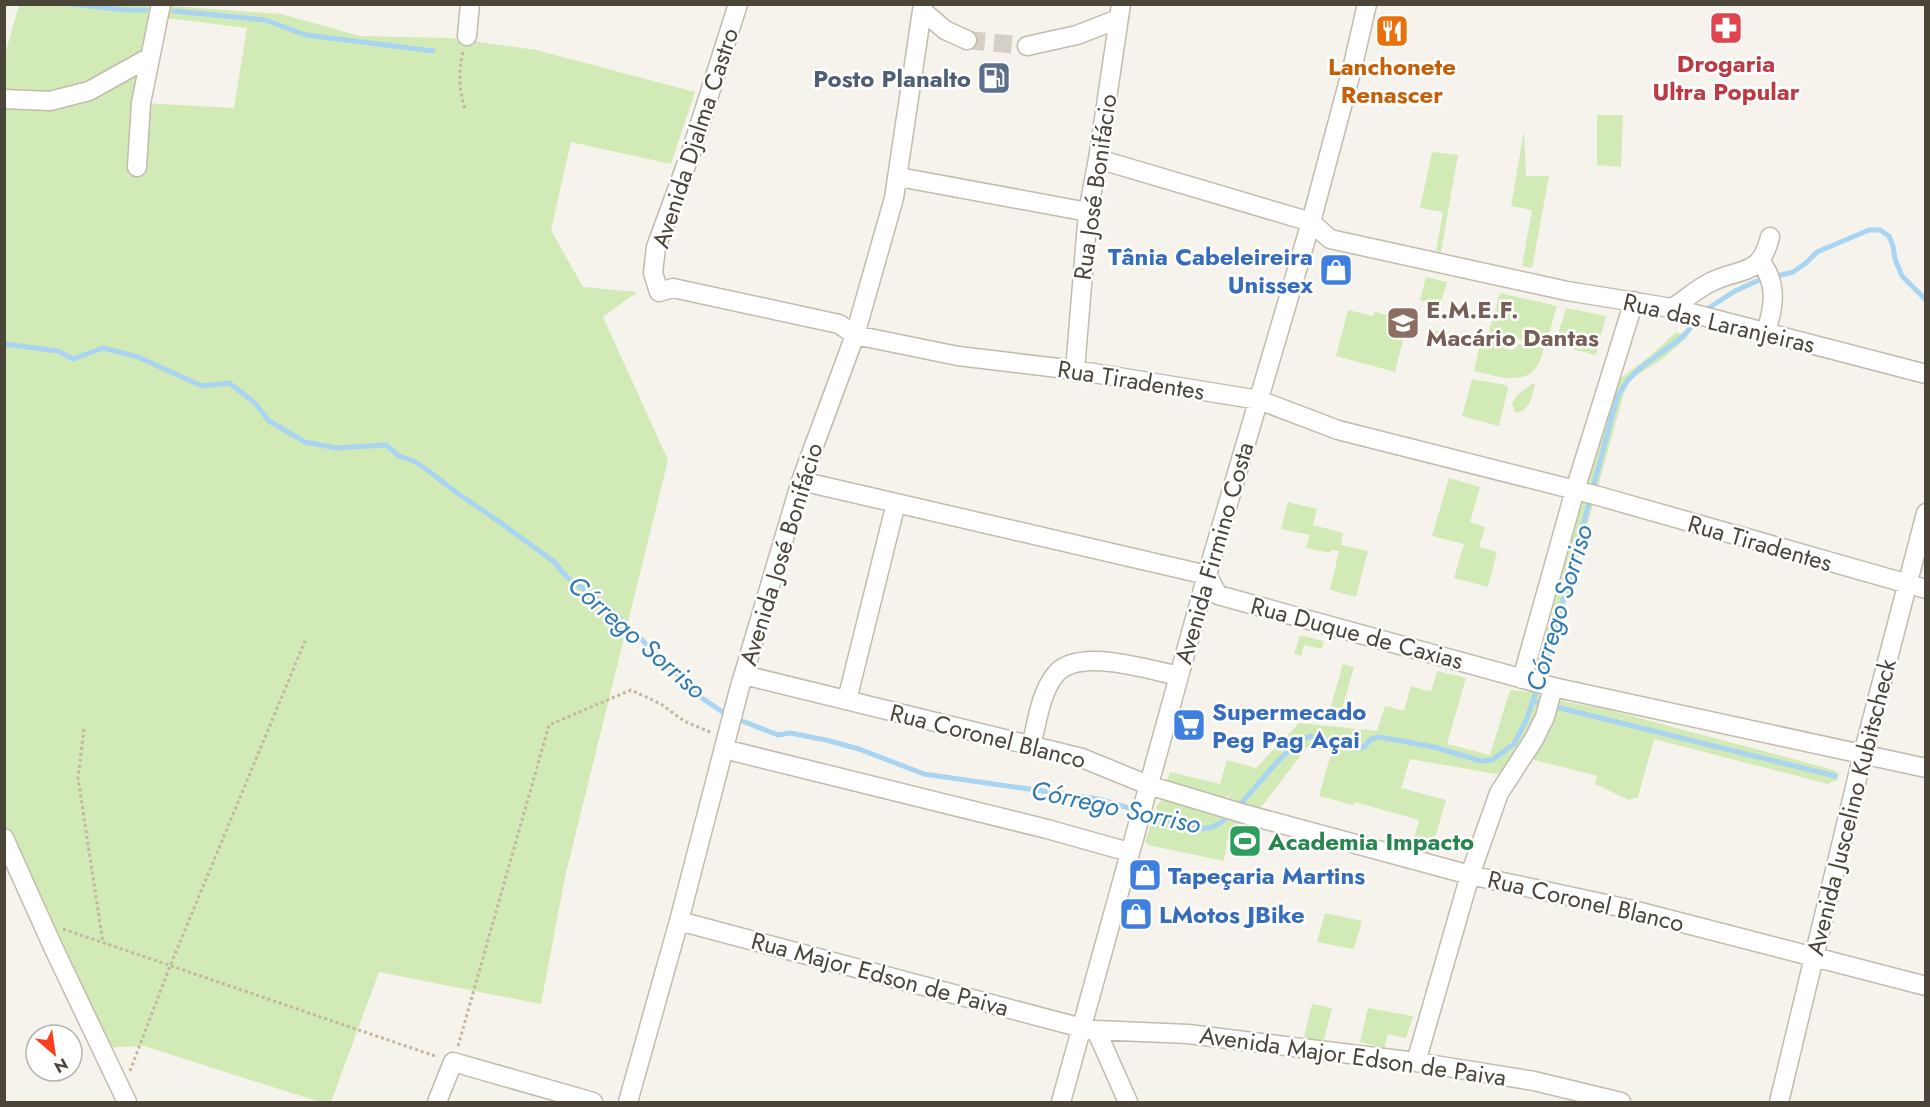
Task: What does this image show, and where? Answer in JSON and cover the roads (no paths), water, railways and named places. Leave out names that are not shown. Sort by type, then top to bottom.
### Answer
[{"type":"street","points":[[138,167],[141,103],[161,4]]},
{"type":"street","points":[[467,36],[470,4]]},
{"type":"street","name":"Avenida Djalma Castro","points":[[673,288],[659,292],[653,273],[656,247],[702,121],[738,4]]},
{"type":"street","name":"Avenida Firmino Costa","points":[[1061,1102],[1089,1029],[1129,852],[1207,575],[1311,222],[1367,4]]},
{"type":"street","points":[[923,8],[945,30],[967,40]]},
{"type":"street","name":"Avenida José Bonifácio","points":[[628,1102],[742,683],[801,481],[855,336],[899,177],[923,8]]},
{"type":"street","points":[[1027,46],[1077,35],[1119,12]]},
{"type":"street","name":"Rua José Bonifácio","points":[[1075,370],[1088,212],[1119,12]]},
{"type":"street","points":[[4,99],[50,101],[89,90],[150,57]]},
{"type":"street","name":"Rua das Laranjeiras","points":[[1098,159],[1311,222],[1330,239],[1567,291],[1690,312],[1926,374]]},
{"type":"street","points":[[899,177],[1088,212]]},
{"type":"street","points":[[1766,333],[1772,315],[1774,293],[1764,266],[1764,257],[1770,237]]},
{"type":"street","points":[[1672,308],[1710,282],[1752,267],[1764,266]]},
{"type":"street","name":"Rua Tiradentes","points":[[673,288],[839,324],[855,336],[958,356],[1075,370],[1259,400],[1338,430],[1585,492],[1926,589]]},
{"type":"street","points":[[1416,1062],[1470,875],[1498,793],[1545,717],[1538,683],[1634,301]]},
{"type":"street","points":[[801,481],[1207,575]]},
{"type":"street","points":[[847,700],[896,503]]},
{"type":"street","name":"Avenida Juscelino Kubitscheck","points":[[1779,1102],[1863,754],[1926,513]]},
{"type":"street","name":"Rua Duque de Caxias","points":[[1207,575],[1218,595],[1538,683],[1926,768]]},
{"type":"street","points":[[1031,746],[1046,690],[1055,674],[1065,667],[1096,660],[1179,676]]},
{"type":"street","name":"Rua Coronel Blanco","points":[[742,683],[847,700],[1082,758],[1147,790],[1229,809],[1470,875],[1629,909],[1926,986]]},
{"type":"street","points":[[727,739],[1129,852]]},
{"type":"street","points":[[4,838],[124,1097]]},
{"type":"street","name":"Rua Major Edson de Paiva","points":[[679,921],[1089,1029]]},
{"type":"street","points":[[1089,1029],[1128,1102]]},
{"type":"street","name":"Avenida Major Edson de Paiva","points":[[1089,1029],[1188,1034],[1416,1062],[1534,1082],[1622,1102]]},
{"type":"street","points":[[437,1102],[453,1062],[593,1102]]},
{"type":"waterway","points":[[71,4],[146,10]]},
{"type":"waterway","points":[[174,11],[265,20],[306,35],[433,51]]},
{"type":"waterway","name":"Córrego Sorriso","points":[[1704,311],[1735,291],[1757,281],[1793,272],[1817,252],[1869,230],[1880,230],[1889,236],[1902,276],[1926,300]]},
{"type":"waterway","name":"Córrego Sorriso","points":[[1238,807],[1278,761],[1300,740],[1310,736],[1356,749],[1364,747],[1371,739],[1380,737],[1434,747],[1481,761],[1492,760],[1514,744],[1526,721],[1549,654],[1616,401],[1628,380],[1683,336],[1698,317]]},
{"type":"waterway","name":"Córrego Sorriso","points":[[4,344],[58,351],[73,359],[103,348],[138,357],[202,386],[229,383],[254,402],[269,421],[305,442],[336,448],[386,445],[399,456],[414,461],[430,472],[553,561],[567,577],[607,606],[696,694],[727,715],[778,735],[790,733],[826,740],[859,749],[924,774],[1099,799],[1194,828],[1215,826],[1231,814]]},
{"type":"waterway","points":[[1532,701],[1835,776]]},
{"type":"tunnel","points":[[967,40],[1027,46]]},
{"type":"place","name":"Drogaria Ultra Popular","points":[[1726,28]]},
{"type":"place","name":"Lanchonete Renascer","points":[[1392,31]]},
{"type":"place","name":"Posto Planalto","points":[[994,78]]},
{"type":"place","name":"Tânia Cabeleireira Unissex","points":[[1336,270]]},
{"type":"place","name":"E.M.E.F. Macário Dantas","points":[[1403,323]]},
{"type":"place","name":"Supermecado Peg Pag Açai","points":[[1189,725]]},
{"type":"place","name":"Academia Impacto","points":[[1245,841]]},
{"type":"place","name":"Tapeçaria Martins","points":[[1145,875]]},
{"type":"place","name":"LMotos JBike","points":[[1136,914]]}]
